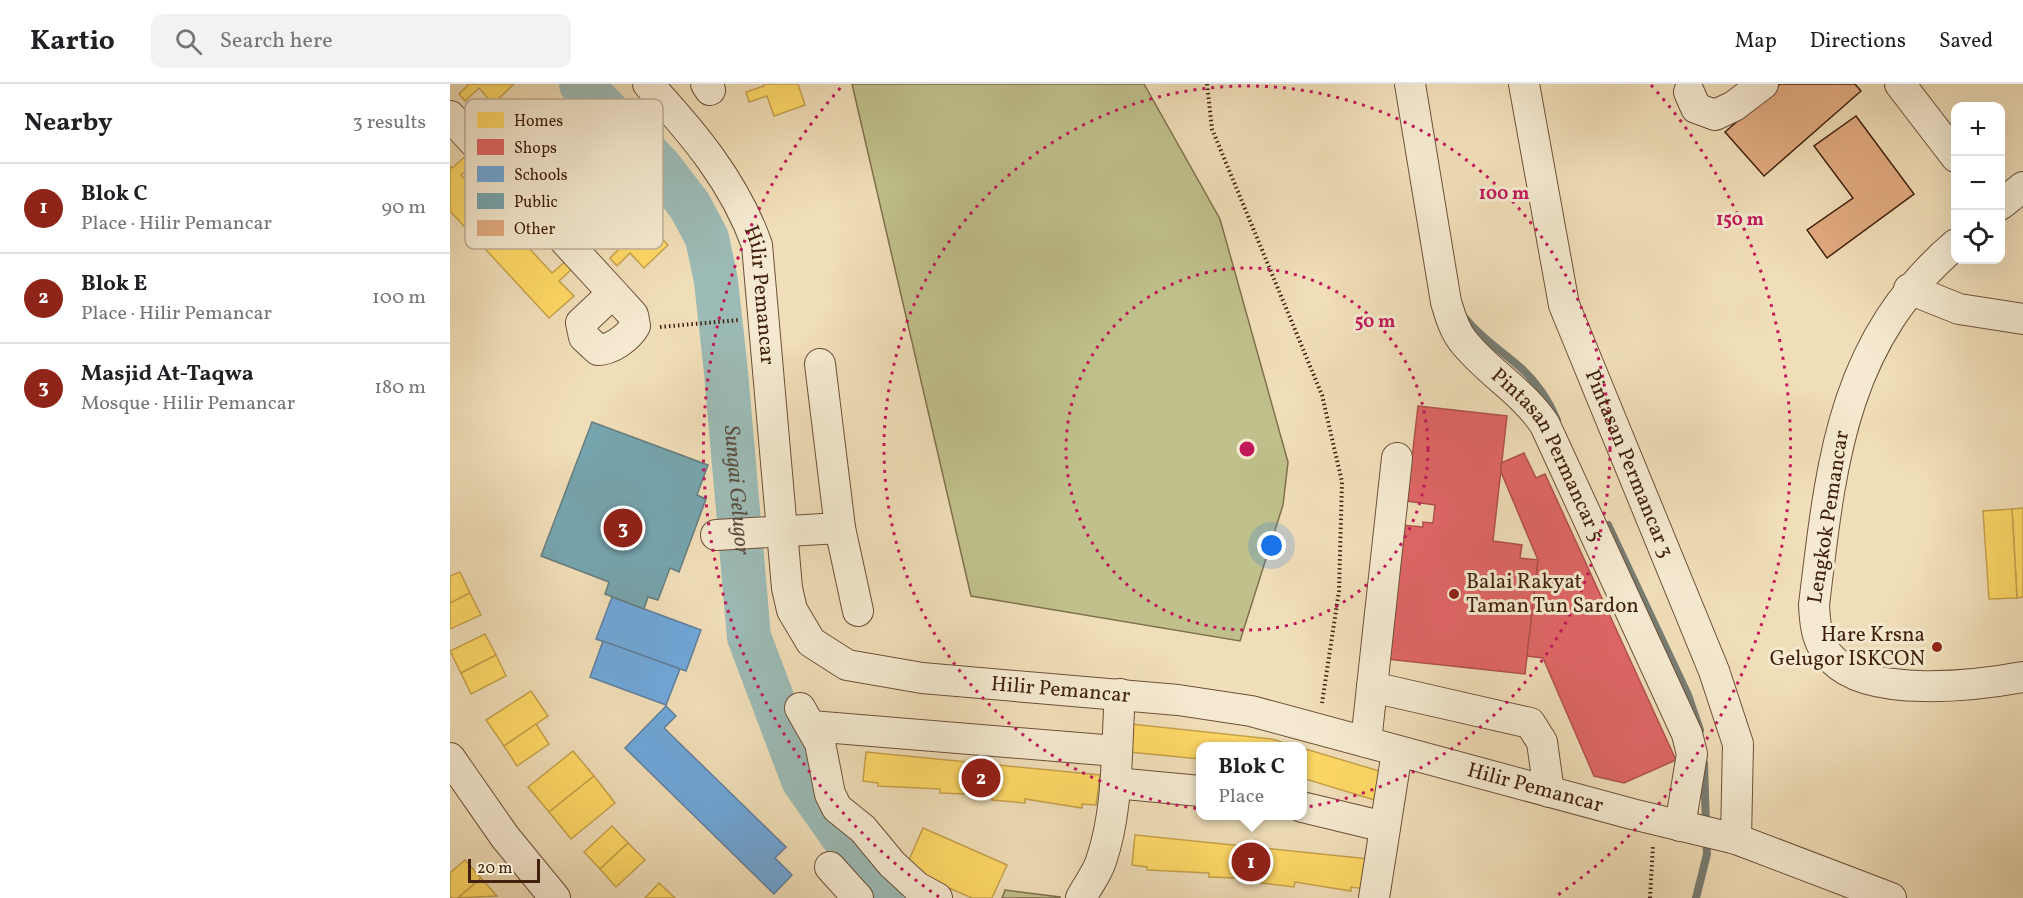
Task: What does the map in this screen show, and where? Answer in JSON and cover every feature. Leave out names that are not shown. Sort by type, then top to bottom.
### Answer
[{"type":"street","name":"Hilir Pemancar","points":[[648,84],[661,99]]},
{"type":"street","name":"Pintasan Permancar 5","points":[[1410,84],[1446,302],[1454,326],[1463,341],[1534,407],[1545,425],[1687,734],[1692,754],[1697,830]]},
{"type":"street","name":"Pintasan Permancar 3","points":[[1524,84],[1564,305],[1714,671],[1738,744],[1697,830]]},
{"type":"street","points":[[1689,92],[1696,108],[1715,115],[1734,106],[1763,84]]},
{"type":"street","points":[[1900,84],[1955,156]]},
{"type":"street","name":"Hilir Pemancar","points":[[663,101],[713,158],[740,203],[757,244],[773,532],[796,619],[811,642],[847,665],[922,678],[1120,694],[1251,711],[1397,752],[1697,830],[1891,898]]},
{"type":"street","points":[[450,116],[465,132]]},
{"type":"street","points":[[2005,202],[2023,187]]},
{"type":"street","points":[[572,249],[613,293]]},
{"type":"street","name":"Lengkok Pemancar","points":[[1951,249],[1909,290],[1884,327],[1853,388],[1834,460],[1814,605],[1815,627],[1821,644],[1832,660],[1850,674],[1873,681],[1933,686],[1982,684],[2023,677]]},
{"type":"street","points":[[1909,290],[1959,309],[2023,319]]},
{"type":"street","points":[[820,364],[840,528],[858,610]]},
{"type":"street","points":[[1366,742],[1397,458]]},
{"type":"street","points":[[716,535],[840,528]]},
{"type":"street","points":[[1372,687],[1530,723],[1542,742],[1549,792]]},
{"type":"street","points":[[1081,898],[1100,864],[1106,844],[1114,783],[1120,694]]},
{"type":"street","points":[[937,898],[917,887],[892,864],[863,829],[837,808],[830,794],[820,743],[806,717],[1116,751]]},
{"type":"street","points":[[1374,898],[1397,752]]},
{"type":"street","points":[[450,758],[505,837],[555,898]]},
{"type":"street","points":[[1114,783],[1196,791]]},
{"type":"street","points":[[1307,808],[1385,827]]},
{"type":"street","points":[[830,867],[858,898]]},
{"type":"path","points":[[1208,84],[1212,129],[1322,395],[1342,483],[1338,591],[1318,729]]},
{"type":"path","points":[[669,328],[736,321]]},
{"type":"path","points":[[1650,898],[1697,830]]},
{"type":"green space","points":[[852,84],[1144,84],[1220,219],[1288,462],[1283,505],[1240,641],[971,596]]},
{"type":"green space","points":[[1005,890],[1060,897],[1060,898],[1002,898]]},
{"type":"building: Homes","points":[[469,84],[514,84],[498,99],[489,99],[479,88],[465,101],[459,94]]},
{"type":"building: Homes","points":[[763,84],[798,84],[805,105],[774,116],[767,96],[749,102],[746,92],[764,86]]},
{"type":"building: Homes","points":[[465,157],[465,172],[461,175],[465,179],[465,227],[450,211],[450,166],[452,168]]},
{"type":"building: Homes","points":[[663,240],[668,245],[644,268],[630,253],[617,266],[610,258],[619,249],[663,249]]},
{"type":"building: Homes","points":[[485,249],[530,249],[552,273],[566,261],[573,268],[559,281],[574,296],[549,318]]},
{"type":"building: Homes","points":[[2023,508],[2023,597],[2017,598],[2012,509]]},
{"type":"building: Homes","points":[[2012,509],[2017,598],[1989,599],[1983,511]]},
{"type":"building: Homes","points":[[460,572],[470,593],[450,603],[450,576]]},
{"type":"building: Homes","points":[[470,593],[481,615],[450,629],[450,603]]},
{"type":"building: Homes","points":[[485,634],[496,655],[461,673],[450,651]]},
{"type":"building: Homes","points":[[496,655],[506,676],[471,694],[461,673]]},
{"type":"building: Homes","points":[[531,691],[548,716],[504,746],[486,720]]},
{"type":"building: Homes","points":[[536,724],[549,744],[517,766],[504,746]]},
{"type":"building: Homes","points":[[1131,724],[1282,742],[1196,742],[1196,759],[1129,752]]},
{"type":"building: Homes","points":[[1307,749],[1386,773],[1378,801],[1307,780]]},
{"type":"building: Homes","points":[[573,751],[594,776],[549,812],[528,787]]},
{"type":"building: Homes","points":[[866,752],[1100,775],[1096,805],[1082,804],[1082,808],[1025,799],[1025,803],[992,800],[992,795],[940,793],[940,789],[878,786],[878,783],[863,781]]},
{"type":"building: Homes","points":[[594,776],[615,803],[571,839],[549,812]]},
{"type":"building: Homes","points":[[612,826],[628,843],[600,869],[584,852]]},
{"type":"building: Homes","points":[[923,828],[1007,865],[992,898],[972,898],[905,869]]},
{"type":"building: Homes","points":[[1135,835],[1369,859],[1366,889],[1351,887],[1351,891],[1295,882],[1294,887],[1261,883],[1262,879],[1209,877],[1209,873],[1147,870],[1147,867],[1132,865]]},
{"type":"building: Homes","points":[[628,843],[645,860],[616,887],[600,869]]},
{"type":"building: Homes","points":[[465,860],[481,878],[458,898],[450,898],[450,873]]},
{"type":"building: Homes","points":[[481,878],[497,896],[458,898]]},
{"type":"building: Homes","points":[[659,883],[675,898],[645,898]]},
{"type":"building: Shops","points":[[1418,406],[1507,416],[1493,541],[1522,545],[1520,558],[1538,560],[1525,674],[1387,659],[1402,525],[1423,527],[1423,522],[1433,523],[1435,505],[1407,501]]},
{"type":"building: Shops","points":[[1524,453],[1536,478],[1545,474],[1676,760],[1624,783],[1594,776],[1543,658],[1527,656],[1538,560],[1501,472],[1501,463]]},
{"type":"building: Schools","points":[[612,597],[701,630],[686,671],[596,639]]},
{"type":"building: Schools","points":[[603,641],[680,669],[666,705],[590,677]]},
{"type":"building: Schools","points":[[666,706],[676,716],[664,728],[786,847],[775,858],[792,875],[774,894],[625,748]]},
{"type":"building: Public","points":[[592,422],[708,465],[697,495],[706,499],[679,572],[670,568],[658,600],[648,597],[644,609],[605,594],[609,582],[541,556]]},
{"type":"building: Other","points":[[1780,84],[1855,84],[1861,91],[1764,176],[1725,132]]},
{"type":"building: Other","points":[[1856,116],[1914,194],[1827,258],[1807,230],[1853,198],[1814,146]]},
{"type":"waterway","name":"Sungai Gelugor","points":[[581,84],[595,99]]},
{"type":"waterway","name":"Sungai Gelugor","points":[[663,171],[690,206],[707,238],[716,281],[749,637],[803,780],[843,837],[901,898]]},
{"type":"waterway","points":[[1466,319],[1533,381],[1547,399],[1557,420]]},
{"type":"waterway","points":[[1608,525],[1688,695],[1700,730]]},
{"type":"waterway","points":[[1704,763],[1706,826]]},
{"type":"waterway","points":[[1696,898],[1707,854],[1706,838]]},
{"type":"place","name":"Masjid At-Taqwa","points":[[623,528]]},
{"type":"place","name":"Balai Rakyat Taman Tun Sardon","points":[[1454,594]]},
{"type":"place","name":"Hare Krsna Gelugor ISKCON","points":[[1937,647]]},
{"type":"place","name":"Blok E","points":[[981,778]]},
{"type":"place","name":"Blok C","points":[[1251,862]]}]
